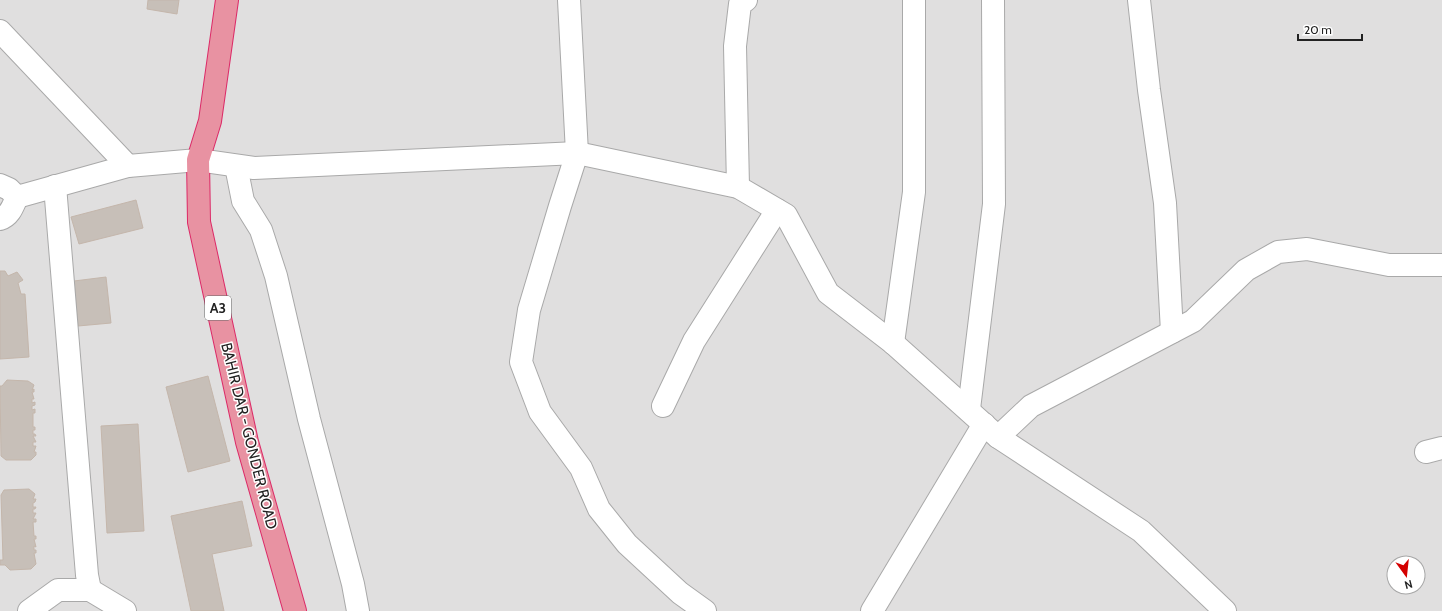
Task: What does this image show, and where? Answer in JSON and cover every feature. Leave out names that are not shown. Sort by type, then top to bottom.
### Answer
[{"type":"highway","name":"BAHIR DAR - GONDER ROAD","points":[[227,0],[210,121],[198,160],[199,222],[247,442],[294,611]]},
{"type":"street","points":[[569,0],[577,153],[529,310],[521,362],[540,412],[581,468],[599,509],[627,544],[680,593],[705,611]]},
{"type":"street","points":[[738,187],[735,46],[740,4],[746,0]]},
{"type":"street","points":[[893,343],[914,192],[914,0]]},
{"type":"street","points":[[969,409],[994,204],[993,0]]},
{"type":"street","points":[[1139,0],[1149,90],[1165,204],[1172,332]]},
{"type":"street","points":[[0,31],[128,166]]},
{"type":"street","points":[[0,220],[12,210],[8,191],[55,186],[128,166],[198,160],[254,168],[577,153],[738,187],[786,215],[828,293],[893,343],[991,430],[1141,531],[1225,611]]},
{"type":"street","points":[[236,166],[243,201],[261,230],[276,276],[308,419],[353,584],[358,611]]},
{"type":"street","points":[[55,186],[87,575],[90,590]]},
{"type":"street","points":[[662,406],[694,341],[777,210]]},
{"type":"street","points":[[872,611],[991,430],[1031,406],[1193,321],[1246,270],[1278,252],[1307,249],[1389,265],[1442,265]]},
{"type":"street","points":[[29,611],[58,590],[90,590],[125,611]]},
{"type":"shaded area","points":[[0,0],[1442,0],[1442,611],[0,611]]},
{"type":"building","points":[[148,0],[179,0],[177,14],[147,9]]},
{"type":"building","points":[[136,200],[143,228],[79,244],[71,217]]},
{"type":"building","points":[[0,271],[5,271],[8,276],[17,272],[23,280],[18,283],[21,294],[25,294],[29,357],[0,359]]},
{"type":"building","points":[[106,277],[111,323],[78,326],[74,281]]},
{"type":"building","points":[[208,376],[230,461],[188,472],[166,387]]},
{"type":"building","points":[[7,380],[28,381],[34,385],[32,390],[34,389],[34,392],[32,392],[34,399],[32,399],[32,403],[35,402],[35,405],[32,406],[32,410],[35,409],[35,413],[33,413],[33,427],[35,427],[35,430],[33,430],[33,434],[36,436],[33,436],[36,442],[33,442],[33,446],[36,446],[34,452],[36,452],[36,455],[31,460],[6,460],[1,456],[0,386],[2,386]]},
{"type":"building","points":[[138,424],[144,531],[107,533],[101,426]]},
{"type":"building","points":[[29,489],[35,494],[33,499],[36,499],[33,503],[33,507],[36,507],[33,509],[33,513],[36,513],[33,519],[36,519],[36,522],[33,522],[34,536],[36,536],[36,539],[34,539],[36,547],[34,546],[34,550],[36,550],[36,553],[34,553],[36,564],[31,569],[10,570],[5,565],[0,565],[0,560],[3,560],[1,495],[4,490]]},
{"type":"building","points":[[242,501],[252,546],[212,554],[224,611],[191,611],[171,516]]}]
